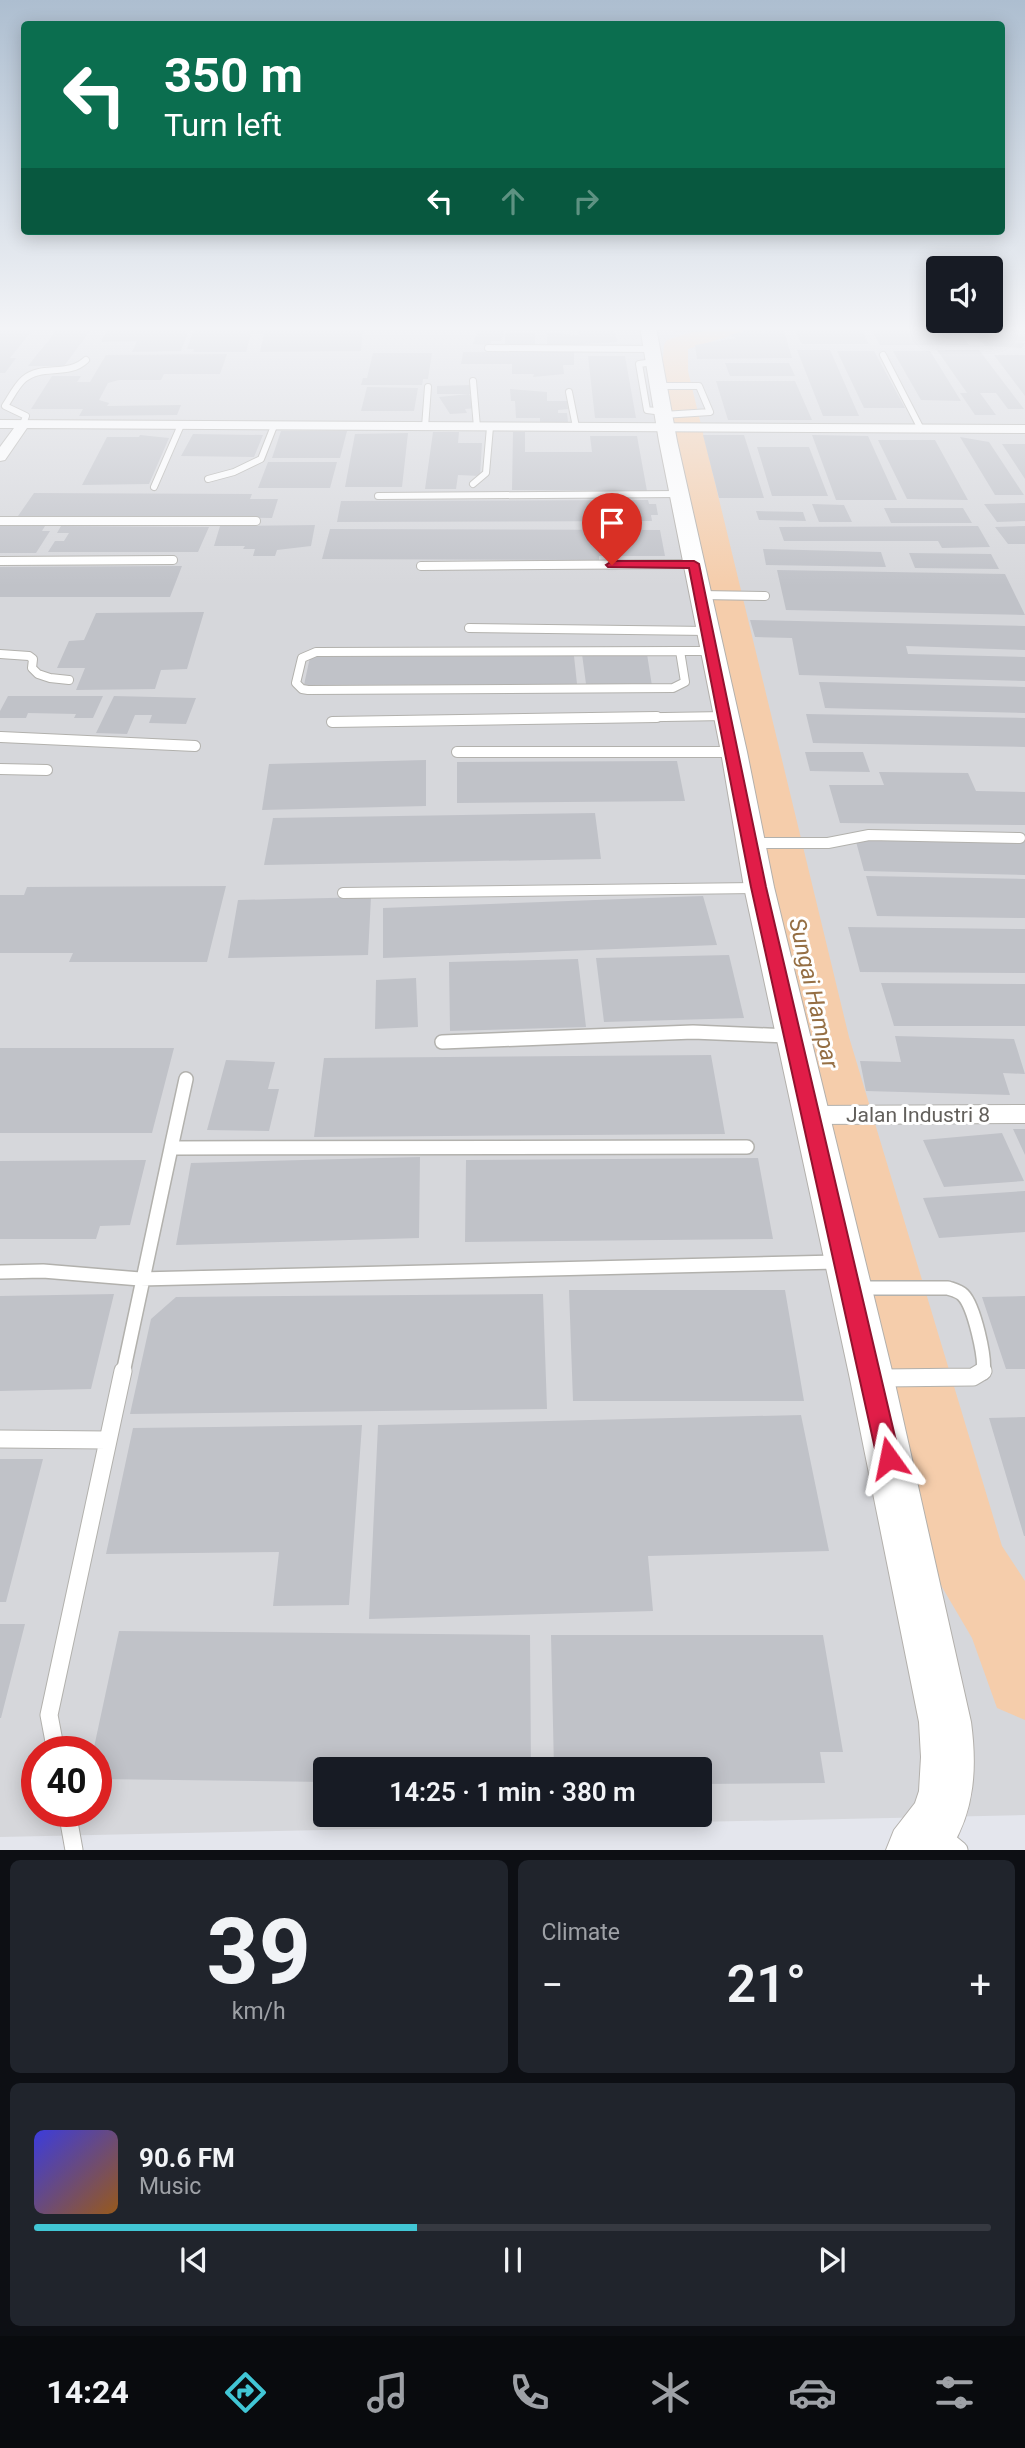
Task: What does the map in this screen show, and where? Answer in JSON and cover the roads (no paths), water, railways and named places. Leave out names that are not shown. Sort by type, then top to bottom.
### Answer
[{"type":"street","points":[[0,424],[576,427],[616,413]]},
{"type":"street","points":[[672,413],[679,494],[709,587],[700,644],[726,716],[756,843],[758,887],[791,1036],[816,1115],[856,1279],[884,1378],[949,1754],[949,1783],[935,1843]]},
{"type":"street","points":[[805,413],[920,429],[1025,429]]},
{"type":"street","points":[[0,457],[23,424]]},
{"type":"street","name":"Jalan Industri 8","points":[[816,1115],[1025,1114]]},
{"type":"lane","points":[[20,413],[26,416],[23,424]]},
{"type":"lane","points":[[425,426],[426,413]]},
{"type":"lane","points":[[474,484],[486,474],[480,413]]},
{"type":"lane","points":[[573,413],[576,427]]},
{"type":"lane","points":[[912,413],[920,429]]},
{"type":"lane","points":[[154,487],[181,425]]},
{"type":"lane","points":[[208,479],[234,472],[261,459],[274,426]]},
{"type":"lane","points":[[378,496],[679,494]]},
{"type":"lane","points":[[0,521],[256,521]]},
{"type":"lane","points":[[0,561],[173,560]]},
{"type":"lane","points":[[421,566],[709,587],[765,596]]},
{"type":"lane","points":[[469,628],[700,644]]},
{"type":"lane","points":[[700,644],[684,685],[673,688],[308,690],[302,689],[296,683],[302,658],[316,652],[700,644]]},
{"type":"lane","points":[[0,654],[29,656],[33,659],[32,668],[38,674],[69,680]]},
{"type":"lane","points":[[332,722],[726,716]]},
{"type":"lane","points":[[0,738],[195,746]]},
{"type":"lane","points":[[457,752],[733,752]]},
{"type":"lane","points":[[0,769],[47,770]]},
{"type":"lane","points":[[756,843],[828,843],[849,836],[869,835],[1020,838]]},
{"type":"lane","points":[[344,893],[758,887]]},
{"type":"lane","points":[[442,1042],[693,1032],[750,1037],[791,1036]]},
{"type":"lane","points":[[53,1736],[49,1714],[186,1079]]},
{"type":"lane","points":[[171,1147],[747,1147]]},
{"type":"lane","points":[[0,1272],[43,1271],[141,1279],[856,1279],[948,1288],[961,1292],[968,1301],[985,1362],[983,1373],[972,1377],[884,1378]]},
{"type":"lane","points":[[0,1439],[107,1440]]},
{"type":"lane","points":[[70,1827],[74,1850]]},
{"type":"waterway","name":"Sungai Hampar","points":[[684,413],[822,1037],[969,1562],[1007,1622],[1025,1680]]}]
